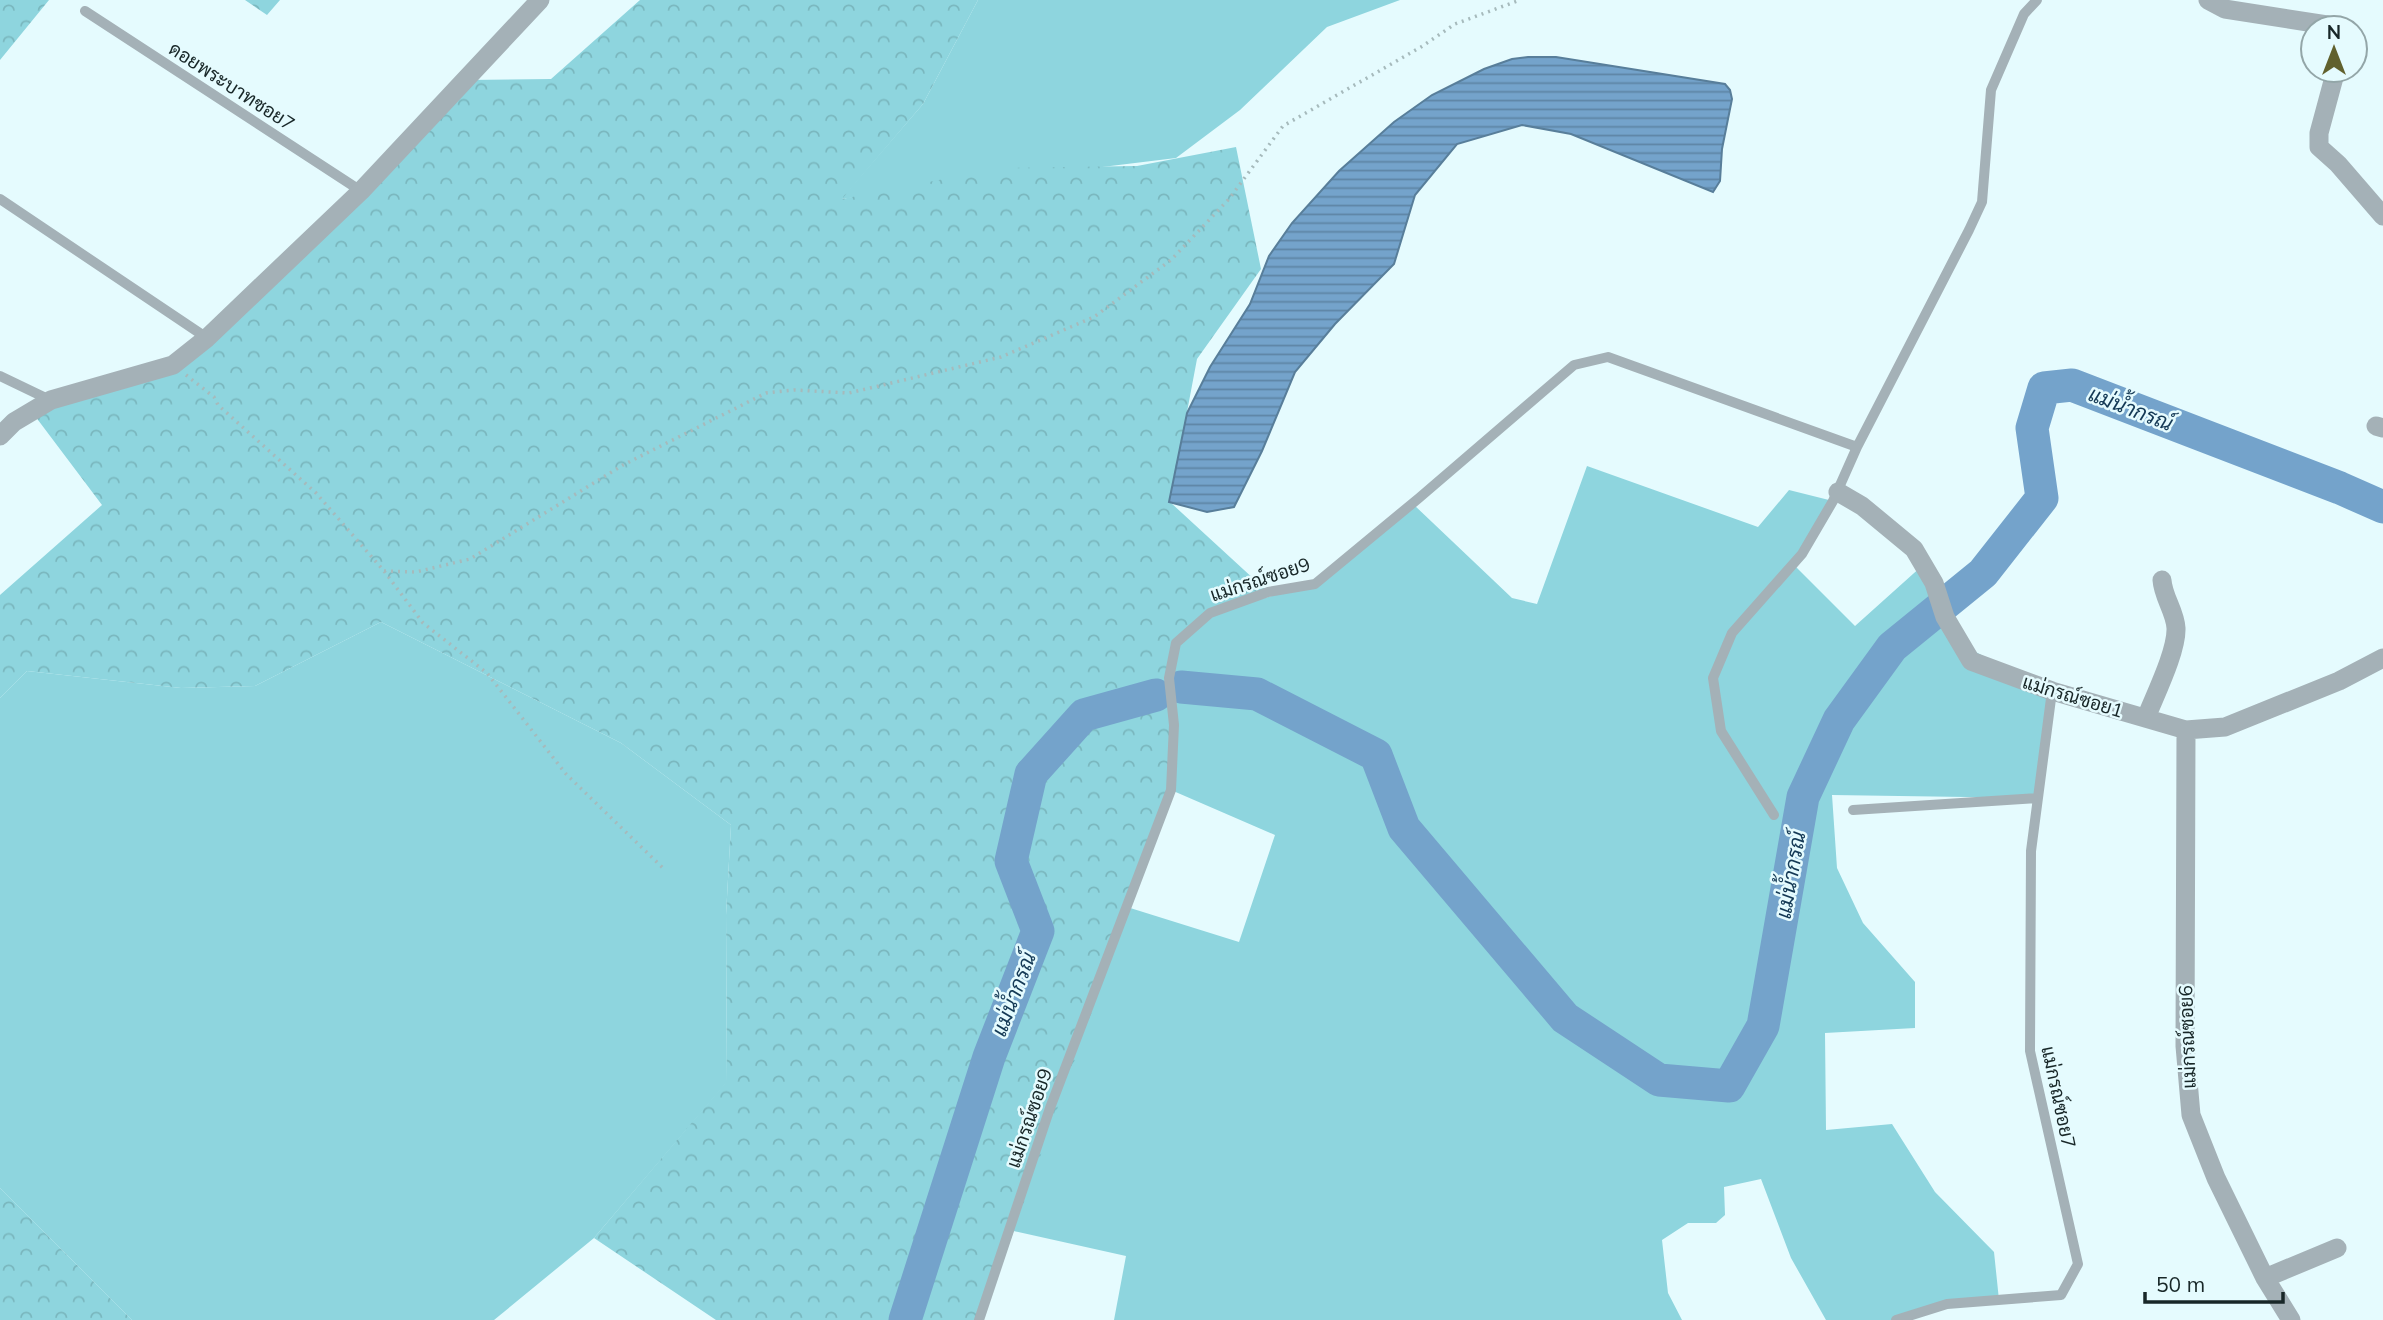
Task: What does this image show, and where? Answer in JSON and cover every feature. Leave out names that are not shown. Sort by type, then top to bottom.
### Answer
[{"type":"street","points":[[2208,0],[2225,9],[2299,21]]},
{"type":"street","points":[[0,436],[14,422],[51,400],[173,365],[207,338],[361,191],[531,3]]},
{"type":"street","points":[[2332,84],[2319,133],[2319,147],[2338,164],[2383,216]]},
{"type":"street","name":"แม่กรณ์ซอย1","points":[[1838,492],[1862,506],[1914,550],[1926,567],[1943,609],[1971,662],[2052,691],[2186,730],[2225,727],[2339,681],[2383,658]]},
{"type":"street","points":[[2146,718],[2175,641],[2176,625],[2162,588],[2162,580]]},
{"type":"street","name":"แม่กรณ์ซอย6","points":[[2186,730],[2185,1046],[2191,1115],[2216,1178],[2265,1278],[2291,1320]]},
{"type":"street","points":[[2265,1278],[2337,1248]]},
{"type":"lane","points":[[1774,815],[1721,731],[1713,678],[1732,634],[1802,554],[1838,492],[1857,447],[1982,202],[1991,90],[2024,14],[2037,0]]},
{"type":"lane","name":"ดอยพระบาทซอย7","points":[[85,11],[361,191]]},
{"type":"lane","points":[[0,199],[207,338]]},
{"type":"lane","name":"แม่กรณ์ซอย9","points":[[979,1320],[1050,1108],[1171,790],[1174,725],[1170,678],[1176,643],[1210,613],[1268,592],[1315,584],[1574,365],[1608,357],[1857,447]]},
{"type":"lane","points":[[0,376],[51,400]]},
{"type":"lane","name":"แม่กรณ์ซอย7","points":[[1896,1320],[1947,1304],[2061,1295],[2078,1264],[2030,1051],[2031,851],[2052,691]]},
{"type":"lane","points":[[1853,810],[2038,798]]},
{"type":"path","points":[[384,571],[416,572],[470,559],[623,464],[766,393],[794,390],[849,393],[1001,357],[1094,317],[1171,260],[1228,199],[1283,126],[1421,47],[1455,24],[1520,0]]},
{"type":"path","points":[[173,365],[214,397],[218,405],[316,493],[384,571],[423,623],[487,673],[566,774],[664,869]]},
{"type":"green space","points":[[0,0],[49,0],[0,60]]},
{"type":"green space","points":[[245,0],[280,0],[267,15]]},
{"type":"green space","points":[[640,0],[978,0],[923,104],[842,199],[1000,168],[1137,166],[1236,147],[1261,269],[1197,359],[1170,502],[1268,592],[1210,613],[1176,643],[1169,678],[1171,790],[982,1320],[716,1320],[594,1238],[727,1081],[726,915],[731,825],[621,743],[381,622],[255,686],[181,688],[27,671],[0,698],[0,595],[102,505],[32,412],[173,364],[466,80],[551,79]]},
{"type":"green space","points":[[978,0],[1400,0],[1327,27],[1240,110],[1176,158],[841,199],[923,104]]},
{"type":"green space","points":[[1587,466],[1758,527],[1789,490],[1833,501],[1793,564],[1855,626],[1923,565],[1954,641],[2052,691],[2038,798],[1832,795],[1837,868],[1863,923],[1915,982],[1915,1028],[1825,1033],[1826,1130],[1892,1124],[1935,1192],[1994,1252],[1999,1300],[1947,1304],[1896,1320],[1826,1320],[1791,1258],[1761,1179],[1724,1187],[1725,1215],[1716,1223],[1688,1223],[1662,1240],[1668,1293],[1682,1320],[1114,1320],[1126,1256],[1009,1230],[1127,907],[1239,942],[1275,835],[1171,790],[1169,678],[1176,643],[1210,613],[1315,584],[1413,504],[1512,598],[1537,604]]},
{"type":"green space","points":[[381,622],[621,743],[731,825],[726,915],[727,1082],[594,1238],[494,1320],[132,1320],[0,1188],[0,698],[27,671],[181,688],[255,686]]},
{"type":"green space","points":[[0,1188],[132,1320],[0,1320]]},
{"type":"shaded area","points":[[1556,57],[1725,84],[1732,99],[1722,149],[1720,181],[1713,192],[1571,134],[1522,125],[1457,144],[1415,195],[1394,264],[1335,324],[1295,372],[1262,451],[1234,507],[1207,512],[1169,502],[1187,413],[1210,367],[1250,304],[1269,256],[1292,223],[1339,171],[1394,122],[1432,95],[1484,69],[1512,59]]},
{"type":"waterway","name":"แม่น้ำกรณ์","points":[[1181,687],[1257,694],[1376,755],[1404,828],[1565,1018],[1659,1080],[1729,1086],[1763,1026],[1803,797],[1839,720],[1892,647],[1983,573],[2042,498],[2032,428],[2044,388],[2072,385],[2383,507]]},
{"type":"waterway","name":"แม่น้ำกรณ์","points":[[905,1320],[989,1057],[1038,931],[1011,861],[1031,774],[1084,715],[1156,695]]}]
